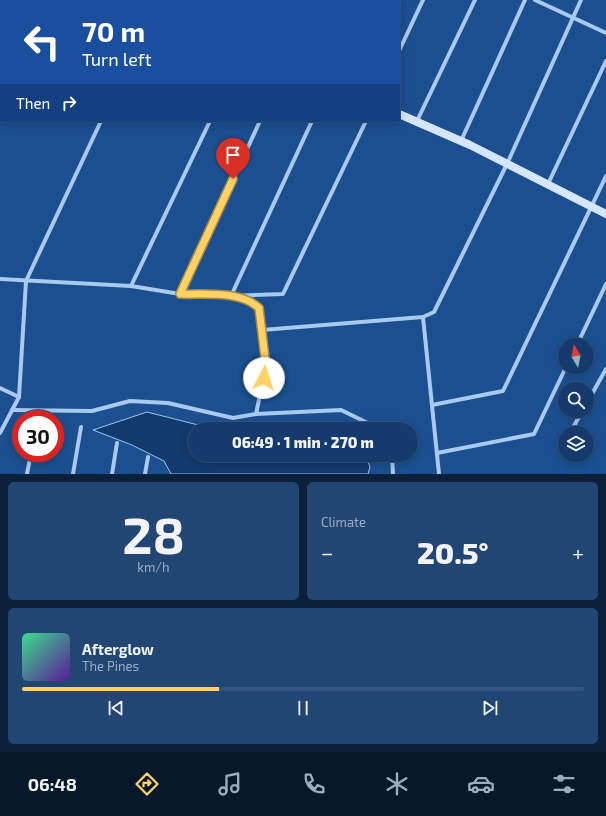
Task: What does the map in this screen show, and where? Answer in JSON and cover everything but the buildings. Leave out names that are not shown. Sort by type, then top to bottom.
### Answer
[{"type":"street","points":[[400,49],[423,0]]},
{"type":"street","points":[[417,121],[475,0]]},
{"type":"street","points":[[461,141],[525,0]]},
{"type":"street","points":[[535,0],[606,33]]},
{"type":"street","points":[[262,330],[423,317],[434,312],[507,164],[581,0]]},
{"type":"street","points":[[548,184],[606,61]]},
{"type":"street","points":[[400,114],[461,141],[606,214]]},
{"type":"street","points":[[0,432],[19,397],[26,281],[101,122]]},
{"type":"street","points":[[131,286],[210,122]]},
{"type":"street","points":[[180,294],[260,122]]},
{"type":"street","points":[[231,296],[312,122]]},
{"type":"street","points":[[0,279],[131,286],[180,294],[231,296],[283,294],[366,122]]},
{"type":"street","points":[[432,405],[503,391],[606,176]]},
{"type":"street","points":[[580,338],[606,284]]},
{"type":"street","points":[[231,296],[253,302],[259,308],[266,366],[256,414]]},
{"type":"street","points":[[423,317],[439,474]]},
{"type":"street","points":[[594,390],[606,369]]},
{"type":"street","points":[[437,453],[534,434],[563,374]]},
{"type":"street","points":[[0,388],[19,397]]},
{"type":"street","points":[[64,411],[92,411],[130,400],[168,403],[233,418],[256,414],[341,410],[366,422]]},
{"type":"street","points":[[73,474],[81,427]]},
{"type":"street","points":[[112,474],[117,443]]},
{"type":"street","points":[[145,474],[148,457]]},
{"type":"street","points":[[27,474],[29,462]]},
{"type":"street","points":[[392,462],[393,474]]},
{"type":"water","points":[[147,412],[188,422],[188,462],[368,462],[370,467],[368,474],[171,474],[164,461],[132,445],[93,430]]},
{"type":"route","points":[[233,179],[180,294],[231,296],[253,302],[259,308],[266,366],[264,378]]}]
